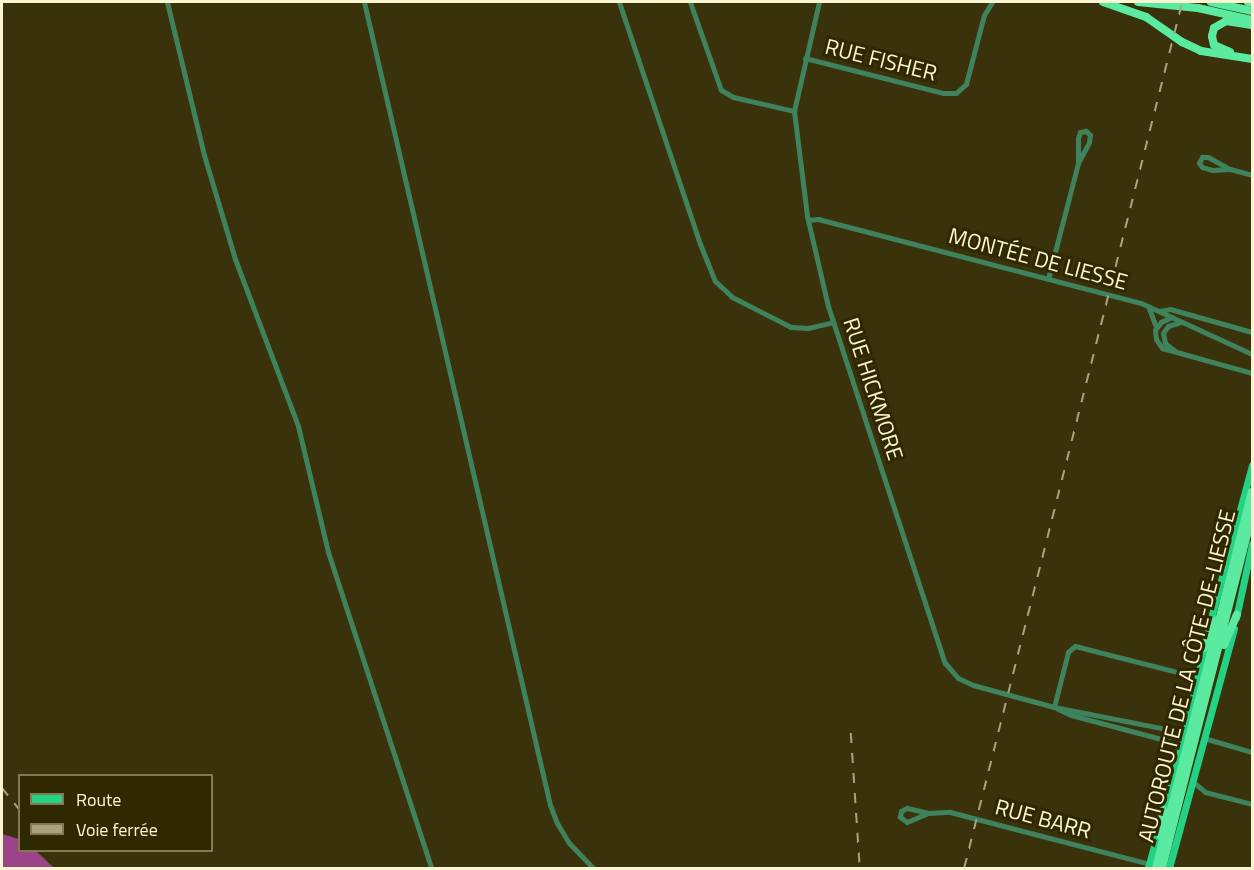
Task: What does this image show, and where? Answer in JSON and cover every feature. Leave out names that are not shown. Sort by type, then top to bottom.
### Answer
[{"type":"highway","points":[[1102,2],[1146,17],[1202,51],[1252,59]]},
{"type":"highway","points":[[1138,2],[1198,8],[1252,20]]},
{"type":"highway","points":[[1211,2],[1252,11]]},
{"type":"highway","points":[[1252,25],[1221,22],[1214,28],[1212,36],[1214,45],[1221,50],[1252,54]]},
{"type":"highway","name":"AUTOROUTE DE LA CÔTE-DE-LIESSE","points":[[1196,727],[1252,492]]},
{"type":"highway","name":"AUTOROUTE DE LA CÔTE-DE-LIESSE","points":[[1151,867],[1160,853],[1189,745],[1212,677],[1252,516]]},
{"type":"highway","points":[[1204,648],[1229,585]]},
{"type":"highway","points":[[1212,677],[1237,615]]},
{"type":"highway","name":"AUTOROUTE DE LA CÔTE-DE-LIESSE","points":[[1162,868],[1189,745]]},
{"type":"highway","points":[[1160,853],[1163,810]]},
{"type":"main road","points":[[1196,727],[1196,684],[1252,465]]},
{"type":"main road","points":[[1151,867],[1163,810],[1237,615],[1252,544]]},
{"type":"main road","points":[[1169,868],[1192,781],[1189,745]]},
{"type":"street","points":[[167,2],[204,155],[235,259],[296,418],[328,552],[431,868]]},
{"type":"street","points":[[364,2],[550,804],[557,823],[569,843],[593,868]]},
{"type":"street","points":[[619,2],[700,244],[715,281],[732,297],[791,327],[808,328],[833,321]]},
{"type":"street","points":[[690,2],[717,84],[723,92],[737,98],[794,111]]},
{"type":"street","name":"RUE HICKMORE","points":[[819,2],[794,111],[808,220],[833,321],[946,665],[958,678],[968,683],[1054,706]]},
{"type":"street","name":"RUE FISHER","points":[[805,58],[943,93],[956,93],[966,84],[984,15],[992,2]]},
{"type":"street","points":[[1048,279],[1078,163],[1089,142],[1090,135],[1086,131],[1080,132],[1077,138],[1078,163]]},
{"type":"street","points":[[1230,169],[1210,157],[1203,157],[1199,161],[1200,166],[1206,169],[1230,169],[1252,175]]},
{"type":"street","name":"MONTÉE DE LIESSE","points":[[808,220],[818,219],[1148,306],[1252,354]]},
{"type":"street","points":[[1148,306],[1156,327],[1155,336],[1159,345],[1252,373]]},
{"type":"street","points":[[1159,311],[1170,309],[1252,332]]},
{"type":"street","points":[[1156,327],[1172,317]]},
{"type":"street","points":[[1176,351],[1165,342],[1162,333],[1167,327],[1181,322]]},
{"type":"street","points":[[1054,706],[1068,652],[1073,646],[1181,673],[1199,671]]},
{"type":"street","points":[[1181,673],[1196,684]]},
{"type":"street","points":[[1054,706],[1180,732]]},
{"type":"street","points":[[1054,706],[1071,715],[1189,745]]},
{"type":"street","points":[[1207,739],[1252,752]]},
{"type":"street","points":[[1192,781],[1205,792],[1252,804]]},
{"type":"street","points":[[1188,796],[1205,792]]},
{"type":"street","name":"RUE BARR","points":[[927,813],[953,813],[1151,867]]},
{"type":"shaded area","points":[[2,834],[18,839],[18,852],[37,852],[54,868],[2,868]]},
{"type":"railway","points":[[964,868],[1182,2]]},
{"type":"railway","points":[[851,733],[860,868]]},
{"type":"railway","points":[[2,788],[18,808]]}]
